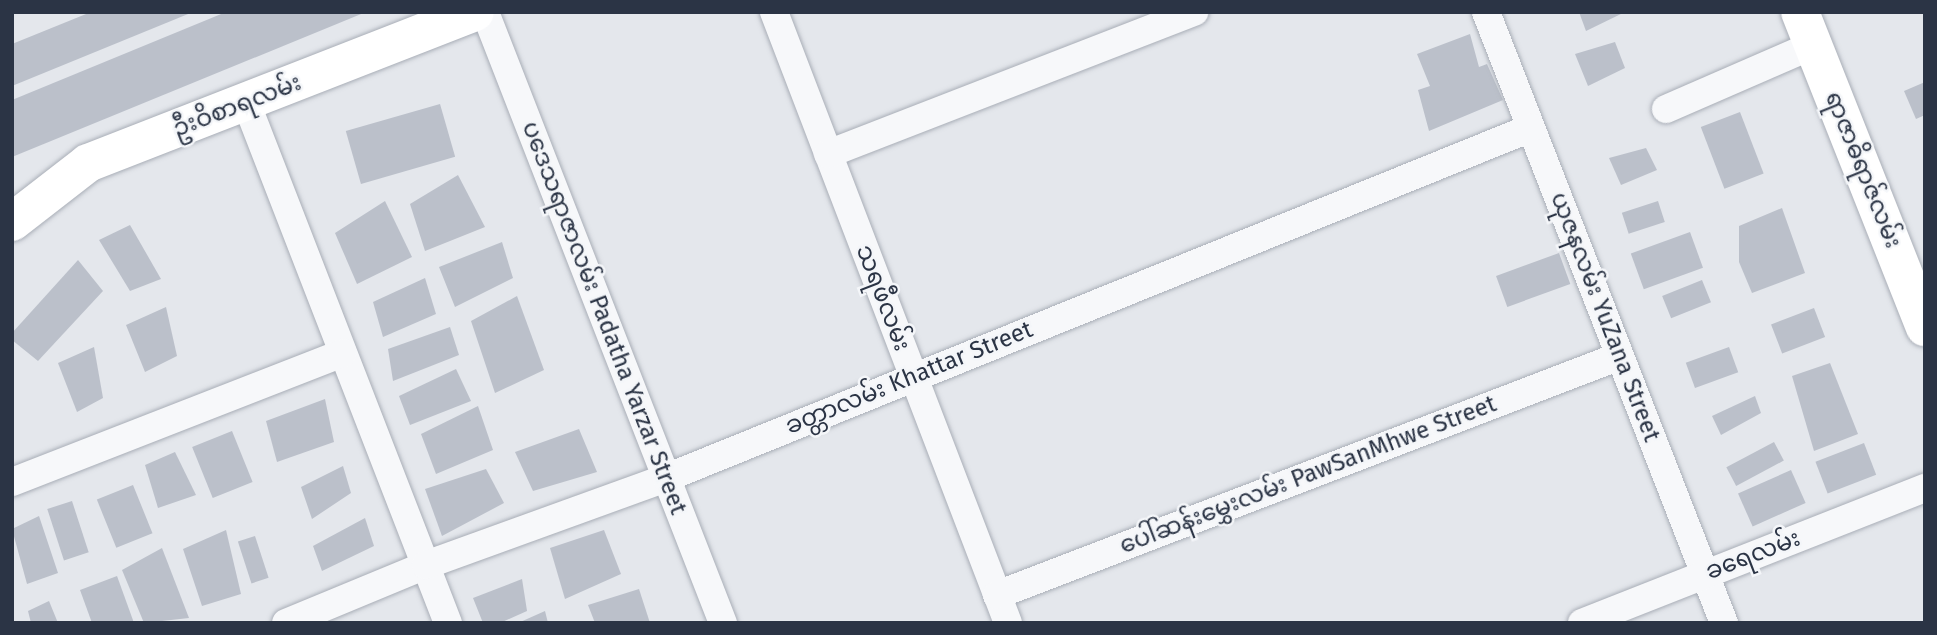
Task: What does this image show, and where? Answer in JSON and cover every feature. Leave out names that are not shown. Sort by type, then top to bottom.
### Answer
[{"type":"main road","name":"ဦးဝိစာရလမ်း","points":[[12,222],[88,163],[475,12]]},
{"type":"main road","name":"ရာဇာဓိရာဇ်လမ်း","points":[[1807,29],[1925,327]]},
{"type":"street","name":"ပဒေသရာဇာလမ်း Padatha Yarzar Street","points":[[485,12],[723,623]]},
{"type":"street","name":"သရဖီလမ်း","points":[[774,12],[1008,623]]},
{"type":"street","points":[[828,154],[1194,12]]},
{"type":"street","name":"ယုဇနလမ်း YuZana Street","points":[[1486,12],[1724,623]]},
{"type":"street","points":[[1666,109],[1807,29]]},
{"type":"street","points":[[246,103],[448,623]]},
{"type":"street","name":"ခတ္တာလမ်း Khattar Street","points":[[286,623],[426,565],[666,478],[1531,128]]},
{"type":"street","points":[[12,482],[343,353]]},
{"type":"street","name":"ပေါ်ဆန်းမွှေးလမ်း PawSanMhwe Street","points":[[997,594],[1620,356]]},
{"type":"street","name":"ခရေလမ်း","points":[[1582,623],[1925,488]]},
{"type":"building","points":[[91,12],[193,12],[12,86],[12,44]]},
{"type":"building","points":[[226,12],[366,12],[12,157],[12,100]]},
{"type":"building","points":[[1579,12],[1625,12],[1586,31]]},
{"type":"building","points":[[1470,34],[1479,67],[1487,64],[1503,100],[1429,131],[1418,90],[1430,86],[1417,54]]},
{"type":"building","points":[[1615,42],[1625,68],[1588,86],[1575,54]]},
{"type":"building","points":[[1925,82],[1925,115],[1916,119],[1904,91]]},
{"type":"building","points":[[440,104],[455,157],[361,184],[346,131]]},
{"type":"building","points":[[1740,112],[1764,174],[1724,189],[1701,127]]},
{"type":"building","points":[[1646,148],[1657,170],[1621,185],[1609,158]]},
{"type":"building","points":[[458,175],[485,227],[425,251],[410,204]]},
{"type":"building","points":[[385,201],[412,257],[357,284],[335,233]]},
{"type":"building","points":[[1658,201],[1665,222],[1629,234],[1622,213]]},
{"type":"building","points":[[1782,208],[1805,273],[1752,293],[1739,262],[1739,226]]},
{"type":"building","points":[[130,225],[161,279],[130,291],[99,240]]},
{"type":"building","points":[[1690,232],[1703,268],[1644,289],[1631,254]]},
{"type":"building","points":[[502,242],[513,278],[455,307],[439,267]]},
{"type":"building","points":[[1559,253],[1570,284],[1507,307],[1496,276]]},
{"type":"building","points":[[78,260],[103,291],[38,361],[12,340],[12,333]]},
{"type":"building","points":[[425,278],[436,314],[383,337],[373,302]]},
{"type":"building","points":[[1702,280],[1711,302],[1671,318],[1662,296]]},
{"type":"building","points":[[517,296],[544,370],[495,393],[471,321]]},
{"type":"building","points":[[166,307],[177,356],[145,372],[126,325]]},
{"type":"building","points":[[1814,308],[1825,337],[1782,353],[1771,324]]},
{"type":"building","points":[[450,327],[459,355],[393,381],[388,349]]},
{"type":"building","points":[[94,347],[103,398],[77,412],[58,363]]},
{"type":"building","points":[[1729,347],[1738,372],[1695,388],[1686,363]]},
{"type":"building","points":[[1830,363],[1858,434],[1814,451],[1792,376]]},
{"type":"building","points":[[456,369],[471,401],[410,425],[399,396]]},
{"type":"building","points":[[1755,396],[1761,413],[1721,435],[1712,416]]},
{"type":"building","points":[[325,399],[334,442],[277,462],[266,421]]},
{"type":"building","points":[[478,406],[493,450],[436,474],[421,434]]},
{"type":"building","points":[[579,429],[597,472],[533,491],[515,452]]},
{"type":"building","points":[[232,431],[253,482],[213,498],[192,447]]},
{"type":"building","points":[[1774,442],[1784,461],[1736,486],[1726,467]]},
{"type":"building","points":[[1864,443],[1876,475],[1828,493],[1815,462]]},
{"type":"building","points":[[175,452],[196,495],[158,508],[145,465]]},
{"type":"building","points":[[343,466],[351,493],[312,519],[301,487]]},
{"type":"building","points":[[486,469],[504,503],[442,536],[425,489]]},
{"type":"building","points":[[1791,470],[1806,503],[1753,526],[1738,494]]},
{"type":"building","points":[[133,485],[152,533],[116,548],[97,500]]},
{"type":"building","points":[[72,501],[89,552],[64,560],[47,509]]},
{"type":"building","points":[[39,516],[58,573],[27,584],[12,529]]},
{"type":"building","points":[[365,518],[374,546],[322,571],[313,546]]},
{"type":"building","points":[[226,530],[241,594],[202,606],[183,549]]},
{"type":"building","points":[[604,530],[621,574],[565,599],[550,548]]},
{"type":"building","points":[[255,536],[269,578],[251,583],[238,542]]},
{"type":"building","points":[[162,548],[189,618],[144,623],[122,570]]},
{"type":"building","points":[[117,576],[134,623],[92,623],[80,590]]},
{"type":"building","points":[[522,579],[527,611],[500,623],[483,623],[473,598]]},
{"type":"building","points":[[639,589],[650,623],[595,623],[588,605]]},
{"type":"building","points":[[49,601],[58,623],[31,623],[28,611]]},
{"type":"building","points":[[545,611],[548,623],[518,623]]}]
